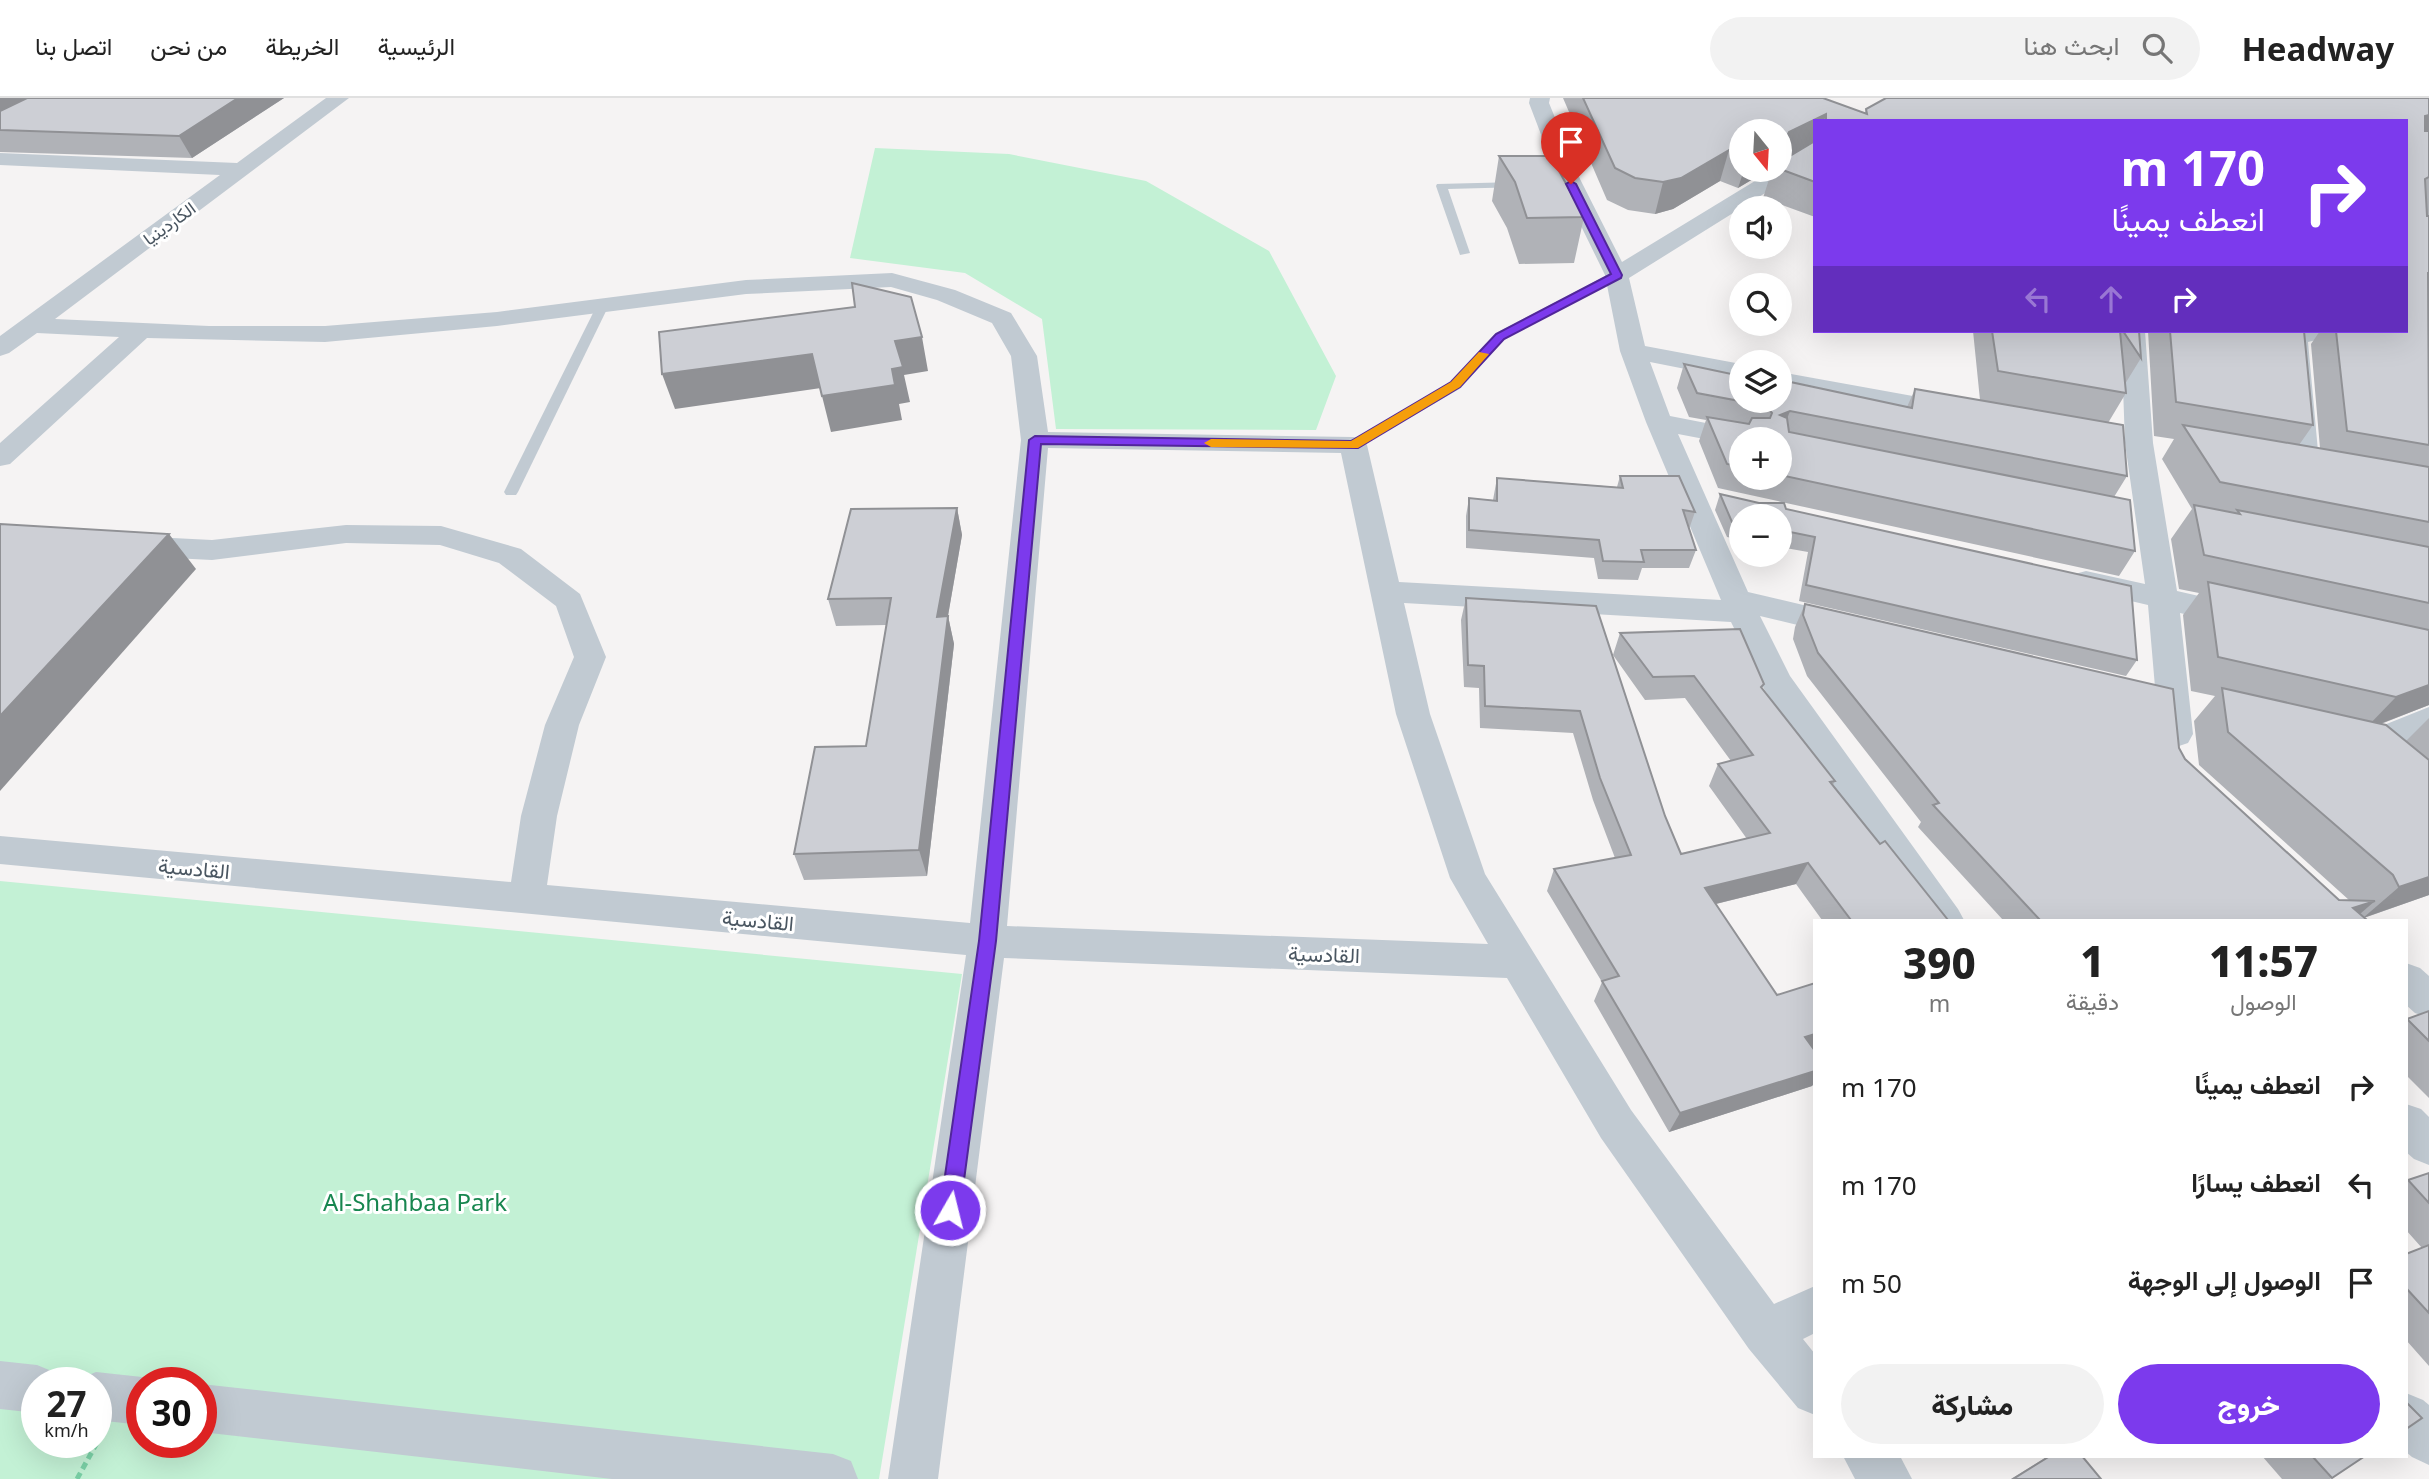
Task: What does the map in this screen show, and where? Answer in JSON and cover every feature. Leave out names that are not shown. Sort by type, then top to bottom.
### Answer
[{"type":"street","name":"الكاردينيا","points":[[0,348],[338,98]]},
{"type":"street","points":[[1540,98],[1539,103],[1564,184],[1617,275],[1633,351],[1659,422],[1739,606],[1776,681],[1944,919]]},
{"type":"street","points":[[0,159],[242,170]]},
{"type":"street","points":[[1617,275],[1811,160]]},
{"type":"street","points":[[31,325],[209,334],[326,334],[497,318],[746,287],[823,281],[891,280],[946,295],[1002,318],[1024,356],[1035,440],[987,941],[913,1479]]},
{"type":"street","points":[[0,458],[143,329]]},
{"type":"street","points":[[2133,333],[2138,443],[2163,599],[2179,759]]},
{"type":"street","points":[[2306,473],[2295,337],[2314,333]]},
{"type":"street","points":[[1633,351],[1729,370]]},
{"type":"street","points":[[1792,382],[1979,415]]},
{"type":"street","points":[[1659,422],[1729,436]]},
{"type":"street","points":[[1035,440],[1353,445],[1413,714],[1468,878],[1616,1124],[1766,1332],[1813,1389]]},
{"type":"street","points":[[1690,493],[1729,502]]},
{"type":"street","points":[[106,545],[212,550],[346,534],[441,536],[510,556],[569,601],[590,657],[562,725],[539,816],[527,898]]},
{"type":"street","points":[[2060,575],[2269,622]]},
{"type":"street","points":[[1386,592],[1739,606],[1872,632]]},
{"type":"street","points":[[2429,719],[2353,743],[2429,799]]},
{"type":"street","name":"القادسية","points":[[0,850],[987,941],[1518,962]]},
{"type":"street","points":[[2408,982],[2429,1001]]},
{"type":"street","points":[[2408,1020],[2429,1010]]},
{"type":"street","points":[[2408,1125],[2429,1145]]},
{"type":"street","points":[[1766,1332],[1813,1309]]},
{"type":"street","points":[[0,1385],[21,1387]]},
{"type":"street","points":[[217,1410],[834,1479]]},
{"type":"street","points":[[2408,1419],[2429,1440]]},
{"type":"street","points":[[1870,1458],[1887,1479]]},
{"type":"lane","points":[[1464,253],[1441,186],[1532,184]]},
{"type":"lane","points":[[1353,445],[1455,385],[1500,336],[1617,275]]},
{"type":"lane","points":[[511,492],[603,305]]},
{"type":"green space","points":[[875,148],[1009,154],[1146,181],[1269,251],[1336,376],[1316,430],[1056,429],[1042,319],[965,273],[850,258]]},
{"type":"green space","name":"Al-Shahbaa Park","points":[[0,881],[962,974],[879,1479],[0,1479]]},
{"type":"building","points":[[27,98],[238,98],[179,136],[0,130],[0,111]]},
{"type":"building","points":[[1583,98],[1823,98],[1867,114],[1866,109],[1886,98],[2429,98],[2425,131],[2429,131],[2429,177],[2425,179],[2429,216],[2429,445],[2347,431],[2336,333],[2408,333],[2408,119],[1826,119],[1826,114],[1792,131],[1792,119],[1729,119],[1729,150],[1681,178],[1663,182],[1635,178],[1615,168]]},
{"type":"building","points":[[1813,142],[1813,181],[1792,173],[1792,155]]},
{"type":"building","points":[[1499,156],[1551,156],[1584,217],[1527,218],[1515,182]]},
{"type":"building","points":[[852,283],[911,297],[922,337],[895,341],[903,367],[892,369],[895,385],[822,396],[812,354],[662,374],[659,332],[855,307]]},
{"type":"building","points":[[1992,333],[2120,333],[2126,393],[1998,371]]},
{"type":"building","points":[[2124,333],[2139,333],[2141,358]]},
{"type":"building","points":[[2170,333],[2304,333],[2313,425],[2176,402]]},
{"type":"building","points":[[1684,364],[1729,373],[1729,399],[1697,393]]},
{"type":"building","points":[[1792,382],[1912,408],[1915,389],[2123,425],[2127,476],[1792,411]]},
{"type":"building","points":[[1772,413],[1785,413],[1780,415],[1787,418],[1788,427],[1729,427],[1729,464],[1707,417],[1749,424],[1752,418],[1770,418]]},
{"type":"building","points":[[2183,425],[2429,467],[2429,522],[2220,482]]},
{"type":"building","points":[[1792,433],[2130,500],[2135,551],[1792,478]]},
{"type":"building","points":[[1620,476],[1679,476],[1695,512],[1683,510],[1696,550],[1641,550],[1644,562],[1603,561],[1599,540],[1469,530],[1469,498],[1497,501],[1497,478],[1623,488]]},
{"type":"building","points":[[1720,494],[1759,503],[1784,504],[1729,504],[1729,515]]},
{"type":"building","points":[[2194,505],[2240,514],[2237,510],[2429,547],[2429,603],[2204,555]]},
{"type":"building","points":[[957,508],[937,617],[948,616],[919,850],[794,854],[815,747],[866,746],[891,598],[828,599],[851,509]]},
{"type":"building","points":[[1792,510],[2131,586],[2137,660],[1806,585],[1815,537],[1792,532]]},
{"type":"building","points":[[0,524],[169,534],[0,716]]},
{"type":"building","points":[[2208,582],[2429,630],[2429,685],[2396,697],[2218,657]]},
{"type":"building","points":[[1466,598],[1596,606],[1665,816],[1681,854],[1770,833],[1718,764],[1753,755],[1694,676],[1653,677],[1620,633],[1740,629],[1764,684],[1761,687],[1835,781],[1830,782],[1880,844],[1885,841],[1947,919],[1850,919],[1808,863],[1705,888],[1777,995],[1813,984],[1813,1035],[1805,1037],[1813,1048],[1813,1072],[1680,1113],[1602,981],[1619,976],[1554,869],[1631,855],[1600,778],[1580,711],[1485,706],[1484,666],[1468,665]]},
{"type":"building","points":[[1805,604],[2173,689],[2179,748],[2185,759],[2339,900],[2375,901],[2353,908],[2366,919],[2039,919],[1933,805],[1939,803],[1818,653],[1803,615]]},
{"type":"building","points":[[2222,688],[2386,725],[2429,760],[2429,877],[2399,887],[2393,875],[2228,732]]},
{"type":"building","points":[[2429,1011],[2429,1041],[2408,1020]]},
{"type":"building","points":[[2429,1173],[2429,1203],[2408,1180]]},
{"type":"building","points":[[2429,1245],[2429,1313],[2408,1290],[2408,1253]]},
{"type":"building","points":[[2408,1404],[2422,1418],[2408,1428]]},
{"type":"building","points":[[2047,1458],[2084,1458],[2101,1479],[2013,1479]]},
{"type":"building","points":[[2314,1458],[2362,1458],[2332,1478]]},
{"type":"slow traffic","points":[[1211,443],[1353,445],[1455,385],[1483,354]]},
{"type":"route","points":[[950,1210],[987,941],[1035,440],[1353,445],[1455,385],[1500,336],[1617,275],[1571,184]]}]
